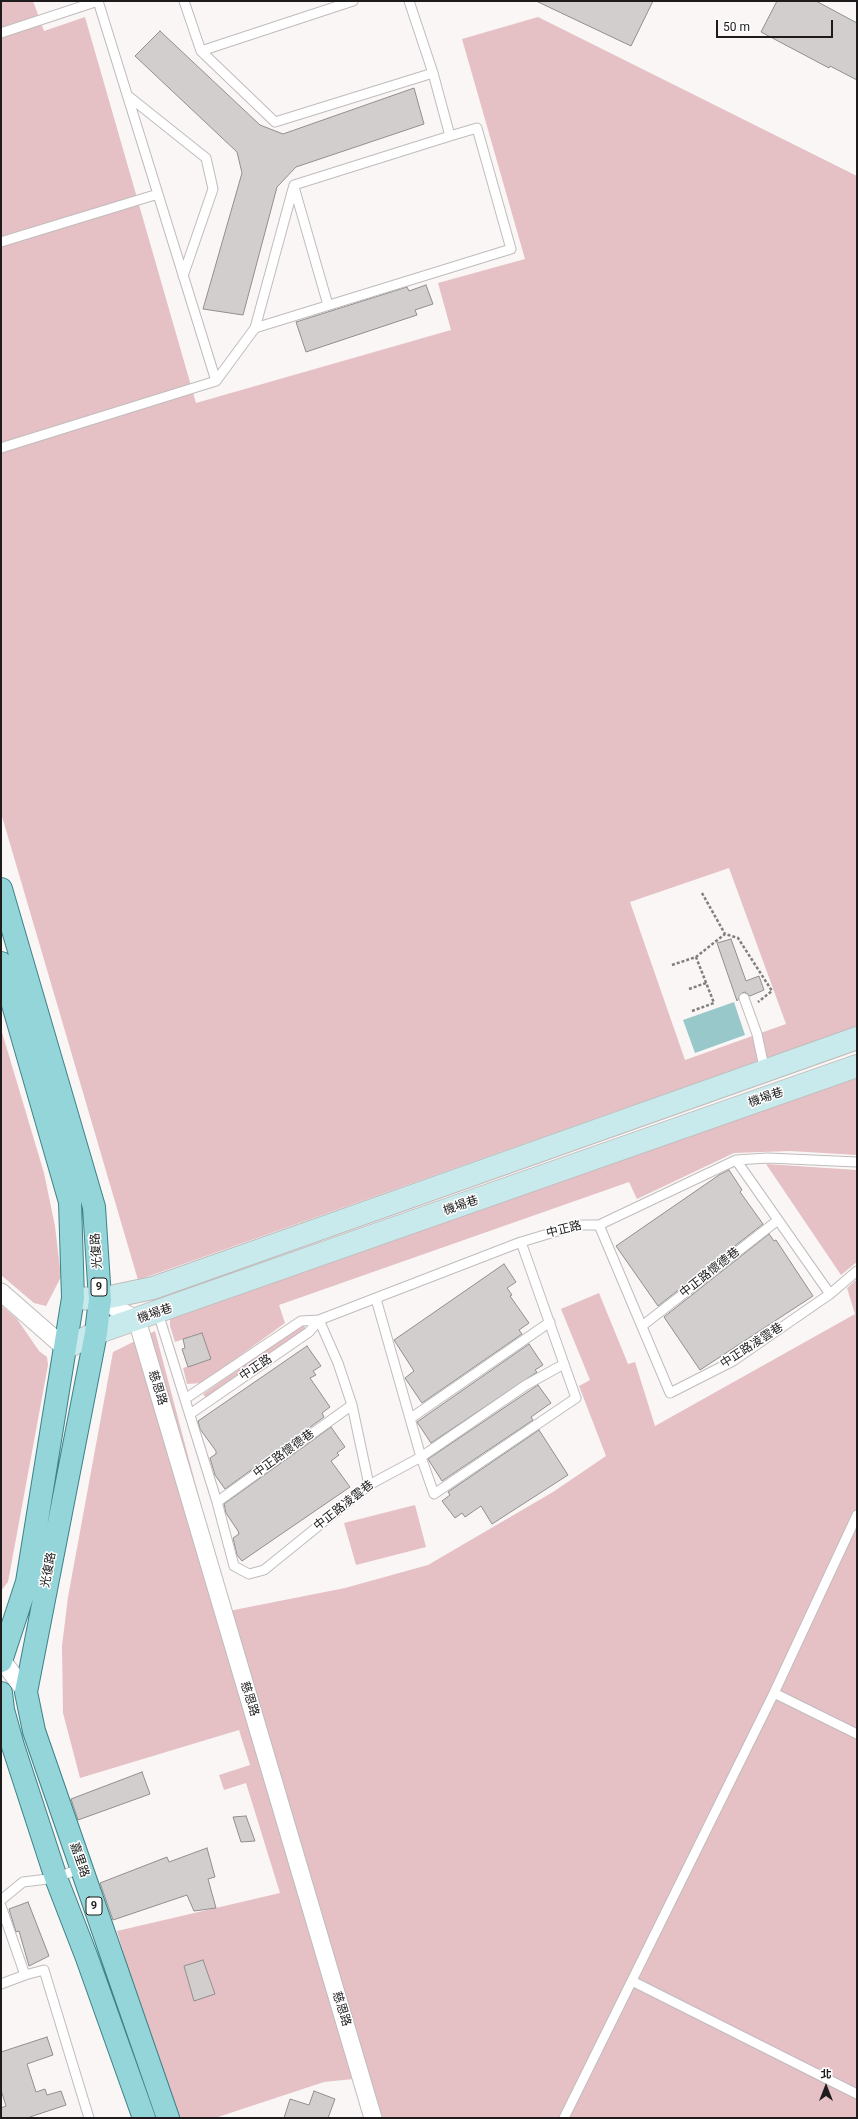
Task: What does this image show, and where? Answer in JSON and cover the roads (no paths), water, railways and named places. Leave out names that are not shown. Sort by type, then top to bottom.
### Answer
[{"type":"main road","name":"光復路","points":[[1,889],[94,1207],[100,1299],[96,1334],[26,1692]]},
{"type":"main road","name":"光復路","points":[[1,963],[70,1202],[73,1298],[27,1582],[1,1660]]},
{"type":"main road","name":"嘉里路","points":[[26,1692],[34,1731],[168,2118]]},
{"type":"main road","name":"9","points":[[1,1693],[3,1710],[13,1746],[56,1878],[87,1958],[144,2118]]},
{"type":"street","name":"機場巷","points":[[73,1298],[100,1299],[153,1288],[765,1072],[857,1038]]},
{"type":"street","name":"機場巷","points":[[65,1348],[96,1334],[857,1066]]},
{"type":"street","points":[[231,1261],[240,1284]]},
{"type":"street","points":[[1,1292],[65,1348]]},
{"type":"street","points":[[100,1299],[137,1320]]},
{"type":"street","name":"慈恩路","points":[[137,1320],[374,2118]]},
{"type":"street","points":[[1,1660],[26,1692]]},
{"type":"lane","points":[[1,33],[98,1],[216,381]]},
{"type":"lane","points":[[184,1],[201,51],[275,122],[433,73]]},
{"type":"lane","points":[[201,51],[353,1]]},
{"type":"lane","points":[[409,1],[433,73],[450,136]]},
{"type":"lane","points":[[127,95],[206,158],[213,189],[183,276]]},
{"type":"lane","points":[[256,328],[511,249],[477,128],[294,185]]},
{"type":"lane","points":[[294,185],[328,305]]},
{"type":"lane","points":[[1,448],[216,381],[256,328],[294,185]]},
{"type":"lane","points":[[1,242],[158,194]]},
{"type":"lane","points":[[744,998],[757,1034],[765,1072]]},
{"type":"lane","name":"中正路","points":[[185,1399],[301,1321],[319,1320],[522,1242],[578,1225],[599,1225],[736,1160],[768,1158],[857,1162]]},
{"type":"lane","points":[[736,1160],[830,1294]]},
{"type":"lane","name":"中正路懷德巷","points":[[642,1326],[778,1220]]},
{"type":"lane","points":[[599,1225],[642,1326]]},
{"type":"lane","points":[[376,1299],[421,1457],[434,1494],[576,1398],[522,1242]]},
{"type":"lane","name":"中正路凌雲巷","points":[[642,1326],[670,1393],[733,1361],[830,1294],[857,1270]]},
{"type":"lane","points":[[158,1312],[217,1502]]},
{"type":"lane","points":[[319,1320],[338,1363],[352,1405],[369,1485]]},
{"type":"lane","name":"中正路","points":[[190,1414],[309,1332],[319,1320]]},
{"type":"lane","points":[[411,1418],[550,1322]]},
{"type":"lane","name":"中正路凌雲巷","points":[[217,1502],[234,1566],[249,1574],[264,1570],[369,1485],[421,1457],[526,1385],[564,1364]]},
{"type":"lane","name":"中正路懷德巷","points":[[217,1502],[352,1405]]},
{"type":"lane","points":[[564,2118],[774,1693],[857,1515]]},
{"type":"lane","points":[[774,1693],[857,1734]]},
{"type":"lane","points":[[1,1900],[23,1882],[56,1878],[81,1868]]},
{"type":"lane","points":[[1,1906],[25,1975]]},
{"type":"lane","points":[[1,1984],[44,1970],[89,2118]]},
{"type":"lane","points":[[632,1981],[857,2094]]},
{"type":"water","points":[[734,1002],[745,1035],[695,1053],[683,1020]]}]
